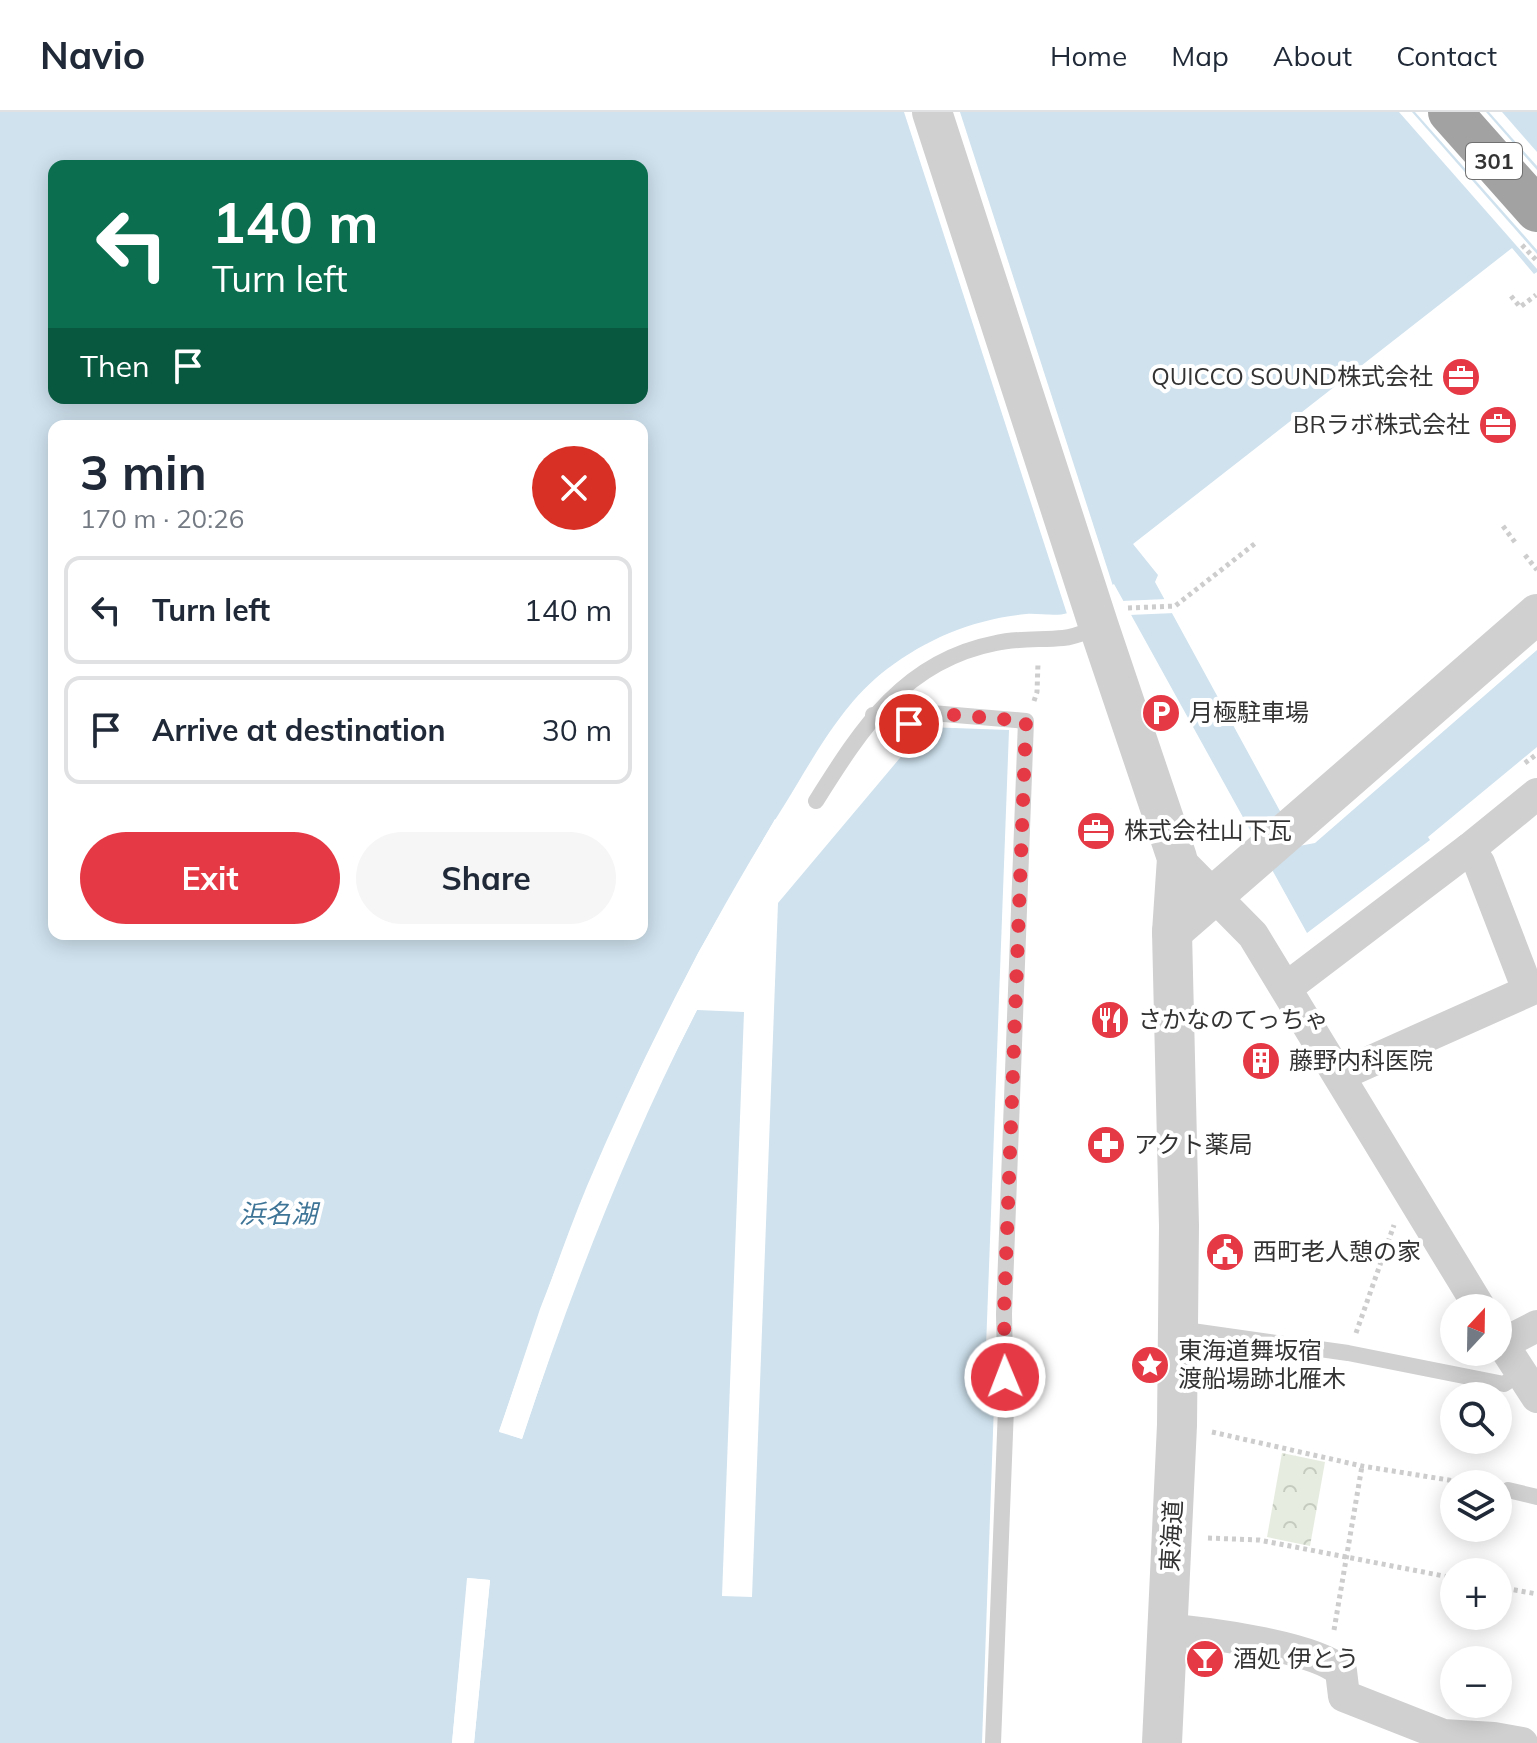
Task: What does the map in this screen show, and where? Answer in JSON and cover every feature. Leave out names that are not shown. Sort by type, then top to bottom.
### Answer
[{"type":"highway","name":"301","points":[[1450,112],[1537,210]]},
{"type":"street","points":[[932,112],[1105,614],[1177,858],[1253,935],[1472,1294]]},
{"type":"street","points":[[1172,932],[1537,614]]},
{"type":"street","points":[[1286,988],[1537,794]]},
{"type":"street","points":[[1340,1075],[1532,989],[1479,863],[1469,849]]},
{"type":"street","name":"東海道","points":[[1162,1743],[1177,1425],[1179,1226],[1172,932],[1177,858]]},
{"type":"street","points":[[1512,1335],[1537,1326]]},
{"type":"street","points":[[1512,1359],[1529,1385]]},
{"type":"street","points":[[1167,1630],[1273,1646],[1330,1661],[1341,1671],[1344,1696],[1443,1735],[1522,1743]]},
{"type":"lane","points":[[816,801],[873,715],[899,690],[928,670],[960,654],[994,643],[1029,638],[1066,638],[1105,614]]},
{"type":"lane","points":[[873,715],[899,737],[920,712],[1026,721],[1004,1314],[1006,1408],[993,1743]]},
{"type":"lane","points":[[1178,1329],[1348,1353],[1504,1384],[1529,1385]]},
{"type":"lane","points":[[1512,1491],[1537,1497]]},
{"type":"path","points":[[1511,296],[1520,307],[1536,295]]},
{"type":"path","points":[[1503,526],[1517,545]]},
{"type":"path","points":[[1105,614],[1175,606],[1257,542]]},
{"type":"path","points":[[1525,555],[1537,570]]},
{"type":"path","points":[[1037,692],[1039,659]]},
{"type":"path","points":[[1348,1353],[1402,1201],[1412,1195]]},
{"type":"path","points":[[1207,1431],[1362,1466],[1440,1479]]},
{"type":"path","points":[[1330,1661],[1362,1466]]},
{"type":"path","points":[[1201,1537],[1259,1540],[1440,1575]]},
{"type":"path","points":[[1512,1590],[1537,1594]]},
{"type":"green space","points":[[1282,1453],[1325,1462],[1310,1546],[1267,1537]]},
{"type":"water","name":"浜名湖","points":[[0,112],[1537,112],[1537,272],[1534,274],[1512,248],[1133,544],[1158,575],[1155,582],[1299,846],[1315,843],[1537,650],[1537,747],[1428,837],[1430,840],[1307,933],[1114,584],[1068,613],[1026,614],[988,620],[935,639],[903,658],[856,698],[830,732],[730,896],[678,991],[587,1186],[499,1431],[522,1439],[601,1221],[697,1010],[744,1012],[722,1596],[752,1597],[778,903],[926,727],[1009,730],[984,1401],[994,1404],[982,1743],[474,1743],[490,1580],[468,1578],[452,1743],[0,1743]]},
{"type":"pier","points":[[904,112],[960,112],[1113,586],[1068,617]]},
{"type":"pier","points":[[1399,112],[1412,112],[1537,254],[1537,269]]},
{"type":"pier","points":[[1415,112],[1486,112],[1537,170],[1537,250]]},
{"type":"pier","points":[[1489,112],[1502,112],[1537,152],[1537,166]]},
{"type":"pier","points":[[1167,599],[1175,613],[1129,615],[1121,601]]},
{"type":"pier","points":[[775,819],[779,821],[702,955],[643,1071],[590,1189],[543,1310],[504,1429],[519,1434],[559,1315],[606,1195],[658,1077],[693,1008],[699,1006],[609,1197],[563,1317],[522,1439],[499,1432],[540,1309],[587,1188],[640,1069],[698,953]]},
{"type":"pier","points":[[467,1578],[490,1580],[474,1743],[470,1743],[486,1583],[471,1582],[456,1743],[452,1743]]},
{"type":"place","name":"QUICCO SOUND株式会社","points":[[1461,377]]},
{"type":"place","name":"BRラボ株式会社","points":[[1498,425]]},
{"type":"place","name":"月極駐車場","points":[[1161,713]]},
{"type":"place","name":"株式会社山下瓦","points":[[1096,831]]},
{"type":"place","name":"さかなのてっちゃ","points":[[1110,1020]]},
{"type":"place","name":"藤野内科医院","points":[[1261,1061]]},
{"type":"place","name":"アクト薬局","points":[[1106,1145]]},
{"type":"place","name":"西町老人憩の家","points":[[1225,1252]]},
{"type":"place","name":"東海道舞坂宿 渡船場跡北雁木","points":[[1150,1365]]},
{"type":"place","name":"酒処 伊とう","points":[[1205,1659]]},
{"type":"route","points":[[909,724],[920,712],[1026,721],[1004,1314],[1005,1377]]}]
